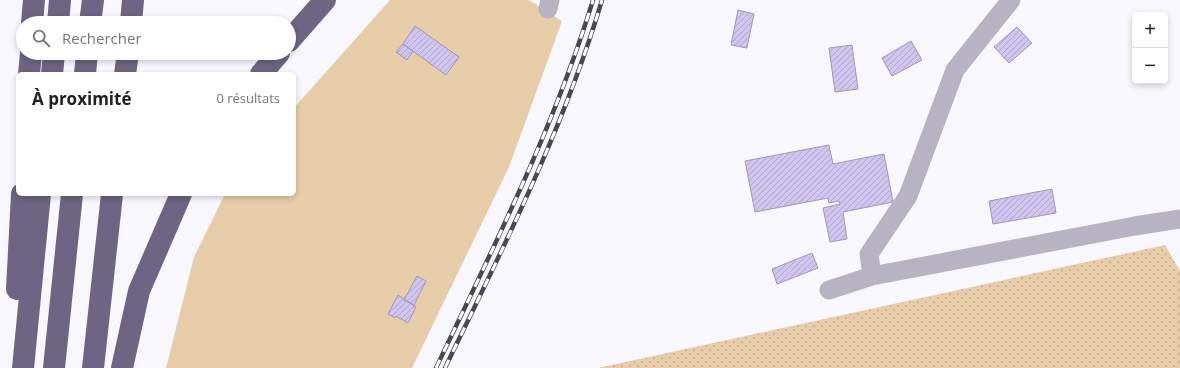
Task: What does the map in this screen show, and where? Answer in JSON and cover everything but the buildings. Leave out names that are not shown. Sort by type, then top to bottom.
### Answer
[{"type":"highway","points":[[33,16],[34,0]]},
{"type":"highway","points":[[59,16],[60,0]]},
{"type":"highway","points":[[91,16],[93,0]]},
{"type":"highway","points":[[132,16],[133,0]]},
{"type":"highway","points":[[296,33],[325,0]]},
{"type":"highway","points":[[29,72],[30,60]]},
{"type":"highway","points":[[52,72],[53,60]]},
{"type":"highway","points":[[85,72],[86,60]]},
{"type":"highway","points":[[125,72],[127,60]]},
{"type":"highway","points":[[263,72],[273,60]]},
{"type":"highway","points":[[13,368],[22,196]]},
{"type":"highway","points":[[23,368],[40,196]]},
{"type":"highway","points":[[54,368],[72,196]]},
{"type":"highway","points":[[93,368],[112,196]]},
{"type":"highway","points":[[122,368],[139,291],[180,196]]},
{"type":"street","points":[[872,276],[868,254],[908,196],[955,70],[1012,0]]},
{"type":"street","points":[[829,290],[872,276],[1135,226],[1180,219]]},
{"type":"shaded area","points":[[390,0],[529,0],[562,21],[509,167],[412,368],[166,368],[194,257],[224,196],[296,196],[296,106]]},
{"type":"shaded area","points":[[1165,245],[1180,271],[1180,368],[598,368]]},
{"type":"railway","points":[[436,368],[500,233],[541,141],[560,95],[593,0]]},
{"type":"railway","points":[[445,368],[510,233],[551,141],[570,95],[602,0]]}]
